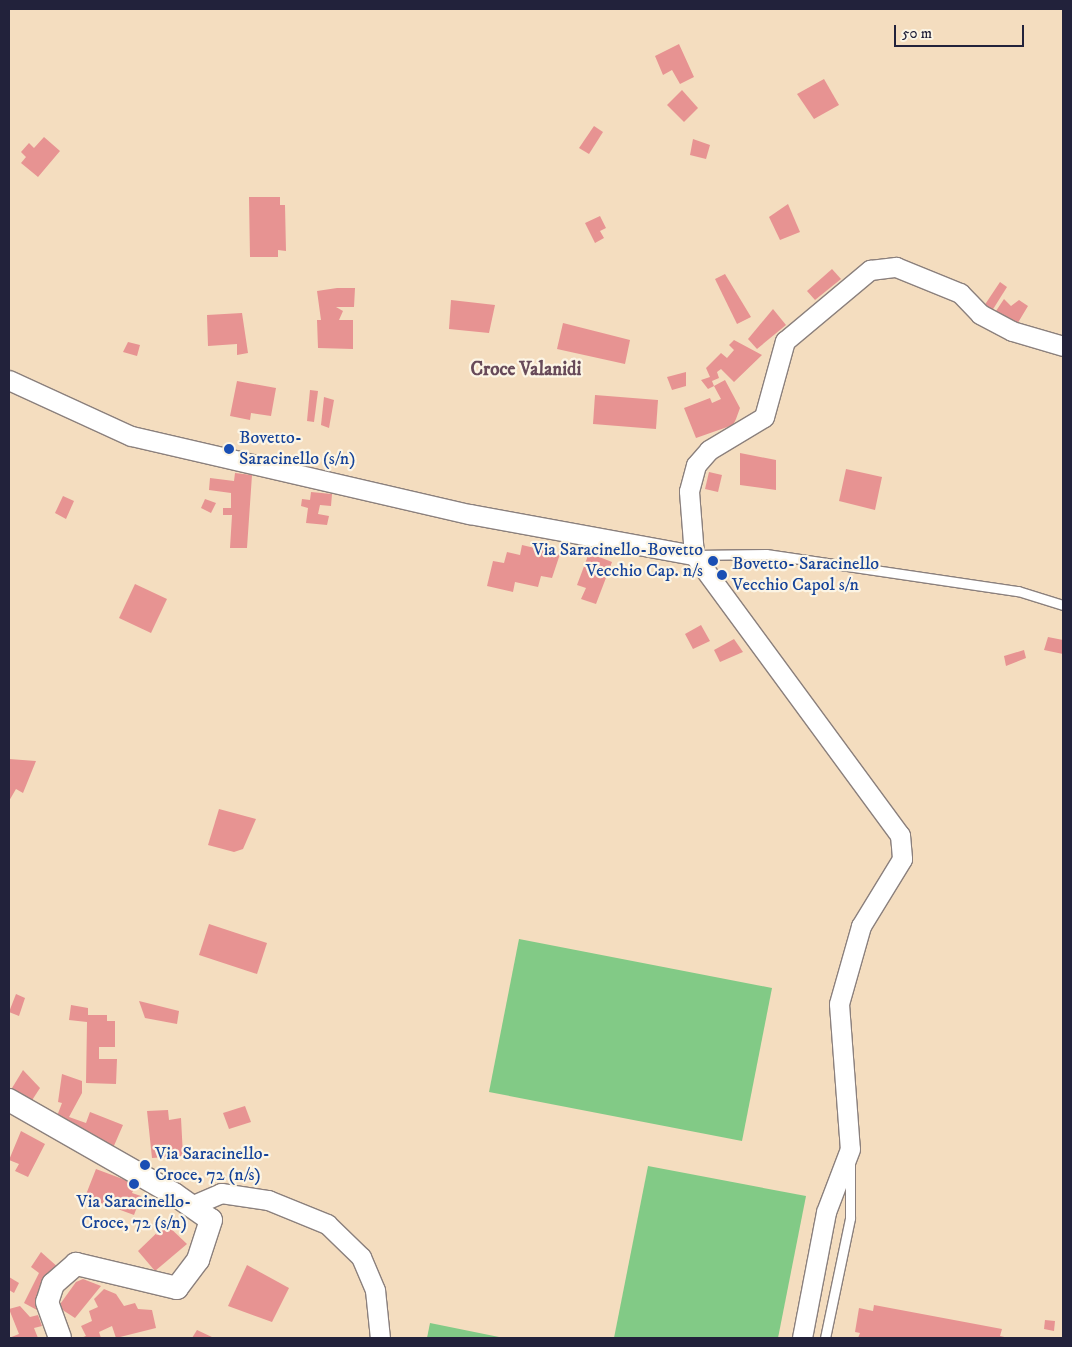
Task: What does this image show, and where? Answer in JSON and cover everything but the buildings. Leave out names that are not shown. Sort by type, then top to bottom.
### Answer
[{"type":"street","points":[[802,1338],[826,1212],[850,1149],[839,1004],[861,926],[902,859],[900,835],[694,556],[689,492],[696,465],[709,450],[764,417],[785,341],[870,270],[896,267],[960,293],[980,314],[1012,331],[1063,346]]},
{"type":"street","points":[[9,380],[131,436],[470,514],[694,556]]},
{"type":"street","points":[[9,1100],[191,1206],[211,1220],[198,1260],[177,1288],[76,1264],[53,1284],[47,1302],[60,1338]]},
{"type":"street","points":[[191,1206],[220,1193],[268,1200],[327,1224],[361,1257],[375,1290],[380,1338]]},
{"type":"lane","points":[[694,556],[766,554],[1018,590],[1063,605]]},
{"type":"lane","points":[[825,1338],[850,1218],[850,1149]]},
{"type":"green space","points":[[519,939],[772,988],[742,1141],[489,1092]]},
{"type":"green space","points":[[648,1166],[806,1196],[778,1338],[614,1338]]},
{"type":"green space","points":[[430,1323],[504,1338],[427,1338]]},
{"type":"place","name":"Bovetto- Saracinello (s/n)","points":[[229,449]]},
{"type":"place","name":"Via Saracinello-Bovetto Vecchio Cap. n/s","points":[[713,561]]},
{"type":"place","name":"Bovetto- Saracinello Vecchio Capol s/n","points":[[722,575]]},
{"type":"place","name":"Via Saracinello- Croce, 72 (n/s)","points":[[145,1165]]},
{"type":"place","name":"Via Saracinello- Croce, 72 (s/n)","points":[[134,1184]]},
{"type":"district","name":"Croce Valanidi","points":[[526,370]]}]
